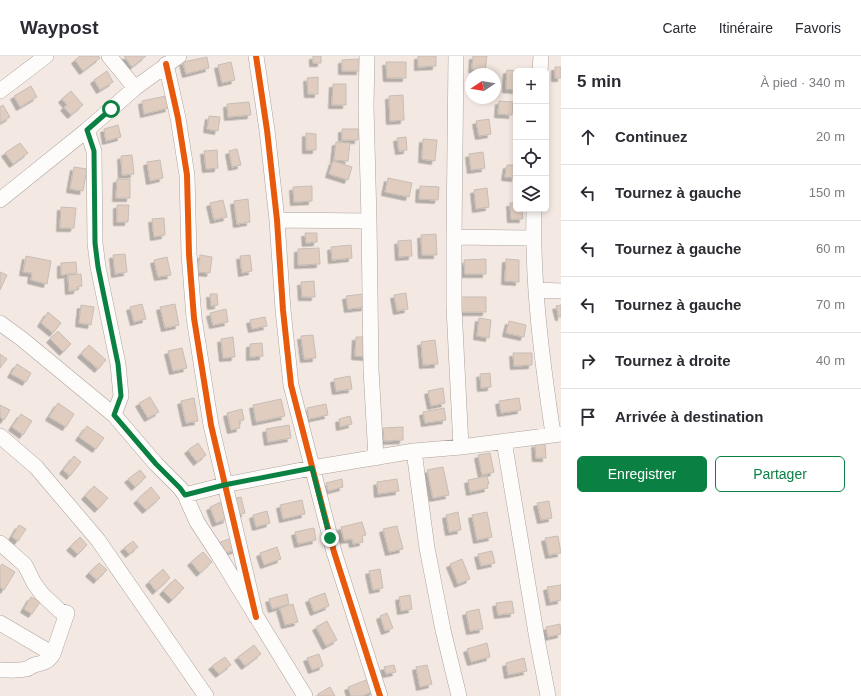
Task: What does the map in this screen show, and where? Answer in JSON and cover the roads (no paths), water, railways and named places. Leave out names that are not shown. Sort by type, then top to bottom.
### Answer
[{"type":"street","points":[[0,91],[46,56]]},
{"type":"street","points":[[109,56],[135,88]]},
{"type":"street","points":[[0,200],[87,130],[135,88],[179,56]]},
{"type":"street","points":[[256,56],[267,130],[277,220],[283,310],[291,385],[334,552],[380,696]]},
{"type":"street","points":[[367,56],[366,106],[371,369],[376,458]]},
{"type":"street","points":[[456,56],[454,307],[461,447]]},
{"type":"street","points":[[540,68],[541,56]]},
{"type":"street","points":[[166,64],[178,118],[187,175],[189,254],[194,318],[211,425],[256,617]]},
{"type":"street","points":[[87,130],[94,151],[95,243],[98,267],[118,364],[121,396],[114,415]]},
{"type":"street","points":[[185,495],[224,485],[312,468],[414,451],[461,447],[557,434],[542,364],[536,290],[534,212]]},
{"type":"street","points":[[277,220],[369,221]]},
{"type":"street","points":[[454,237],[534,238]]},
{"type":"street","points":[[536,290],[561,291]]},
{"type":"street","points":[[0,323],[22,339],[114,415],[156,464],[180,488],[185,495],[197,522],[304,696]]},
{"type":"street","points":[[0,436],[36,466],[98,540],[206,696]]},
{"type":"street","points":[[504,441],[548,696]]},
{"type":"street","points":[[414,451],[427,548],[443,630],[459,696]]},
{"type":"street","points":[[0,543],[25,565],[34,583],[42,594],[60,611],[67,614],[53,654],[49,660],[28,669],[17,671],[0,670]]},
{"type":"street","points":[[0,623],[53,654]]}]
